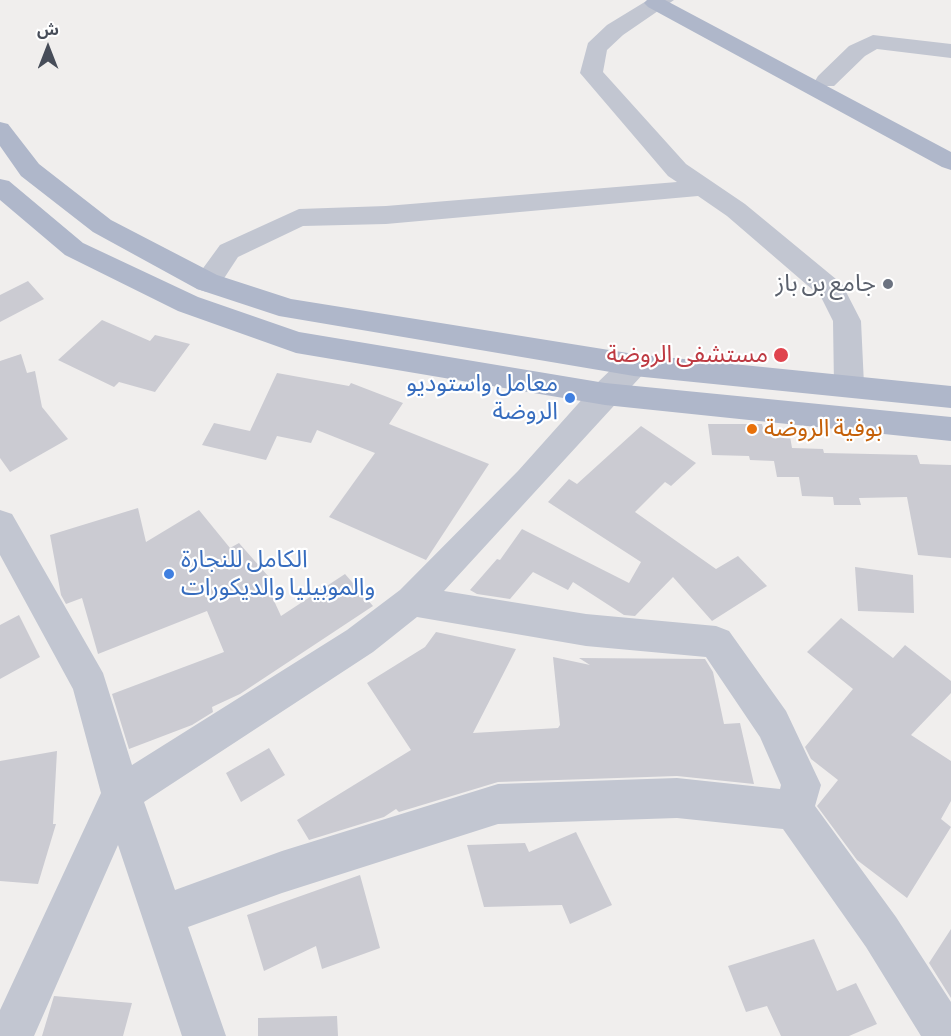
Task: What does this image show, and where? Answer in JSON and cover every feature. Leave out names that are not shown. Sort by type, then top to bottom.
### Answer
[{"type":"main road","points":[[660,1],[826,81],[951,145]]},
{"type":"main road","points":[[660,1],[951,162]]},
{"type":"main road","points":[[0,129],[30,170],[102,226],[207,282],[289,309],[337,319],[634,365],[951,397]]},
{"type":"main road","points":[[0,187],[74,249],[188,304],[296,342],[605,394],[951,429]]},
{"type":"street","points":[[660,1],[615,30],[596,48],[591,73],[677,170],[736,210],[832,291],[847,321],[849,385]]},
{"type":"street","points":[[826,81],[856,51],[873,42],[951,51]]},
{"type":"street","points":[[207,282],[229,251],[299,218],[386,215],[701,188]]},
{"type":"street","points":[[10,1036],[121,794],[360,641],[412,601],[529,480],[605,394],[634,365]]},
{"type":"street","points":[[0,524],[90,685],[121,794],[204,1036]]},
{"type":"street","points":[[412,601],[586,630],[716,642],[773,724],[801,785],[794,810]]},
{"type":"street","points":[[161,916],[282,872],[498,804],[677,798],[794,810],[880,932],[947,1036]]},
{"type":"building","points":[[28,281],[44,299],[0,322],[0,295]]},
{"type":"building","points":[[102,320],[150,341],[155,335],[190,344],[155,392],[119,382],[114,387],[58,360]]},
{"type":"building","points":[[21,354],[27,373],[35,371],[42,407],[68,439],[10,472],[0,458],[0,361]]},
{"type":"building","points":[[277,373],[349,386],[351,383],[403,403],[389,424],[489,464],[426,560],[329,517],[375,453],[317,430],[311,443],[277,436],[266,460],[202,445],[214,423],[250,431]]},
{"type":"building","points":[[708,424],[762,424],[765,436],[790,436],[792,448],[823,449],[824,453],[917,455],[920,464],[951,465],[951,558],[918,555],[907,497],[859,498],[861,505],[834,505],[833,497],[802,496],[799,477],[777,477],[774,461],[750,460],[749,456],[712,455]]},
{"type":"building","points":[[641,426],[696,463],[671,486],[665,482],[635,512],[716,569],[738,556],[767,586],[712,621],[673,577],[635,616],[624,615],[573,582],[568,590],[533,572],[510,599],[477,594],[470,590],[497,559],[500,560],[522,529],[629,583],[641,562],[548,502],[569,479],[577,484]]},
{"type":"building","points":[[138,508],[146,542],[199,510],[230,548],[239,543],[268,576],[264,579],[281,616],[345,574],[373,606],[240,694],[212,707],[213,712],[192,725],[129,749],[112,694],[224,652],[207,611],[98,654],[82,598],[66,604],[61,595],[50,535]]},
{"type":"building","points":[[855,567],[913,575],[914,613],[858,611]]},
{"type":"building","points":[[19,615],[40,657],[0,679],[0,625]]},
{"type":"building","points":[[841,618],[893,658],[905,645],[951,681],[951,693],[911,735],[951,761],[951,801],[941,819],[951,827],[907,898],[857,860],[817,806],[838,780],[811,759],[805,747],[853,689],[807,652]]},
{"type":"building","points":[[436,632],[516,649],[473,733],[558,728],[560,725],[553,657],[590,665],[579,658],[705,659],[713,672],[724,724],[740,723],[754,784],[677,776],[498,782],[399,812],[396,809],[384,817],[309,840],[297,820],[411,750],[367,683],[425,647]]},
{"type":"building","points":[[269,748],[285,775],[241,802],[226,773]]},
{"type":"building","points":[[57,751],[53,824],[56,824],[38,884],[0,881],[0,761]]},
{"type":"building","points":[[576,832],[612,905],[570,924],[562,905],[484,907],[467,845],[525,843],[529,852]]},
{"type":"building","points":[[360,875],[380,948],[322,969],[316,946],[264,971],[247,915]]},
{"type":"building","points":[[951,929],[951,998],[929,963]]},
{"type":"building","points":[[814,939],[837,991],[856,983],[877,1024],[849,1036],[781,1036],[767,1006],[746,1012],[728,966]]},
{"type":"building","points":[[54,996],[132,1003],[123,1036],[42,1036]]},
{"type":"building","points":[[337,1016],[338,1036],[258,1036],[258,1018]]},
{"type":"place","name":"جامع بن باز","points":[[888,284]]},
{"type":"place","name":"مستشفى الروضة","points":[[781,355]]},
{"type":"place","name":"معامل واستوديو الروضة","points":[[570,398]]},
{"type":"place","name":"بوفية الروضة","points":[[752,429]]},
{"type":"place","name":"الكامل للنجارة والموبيليا والديكورات","points":[[169,574]]}]
